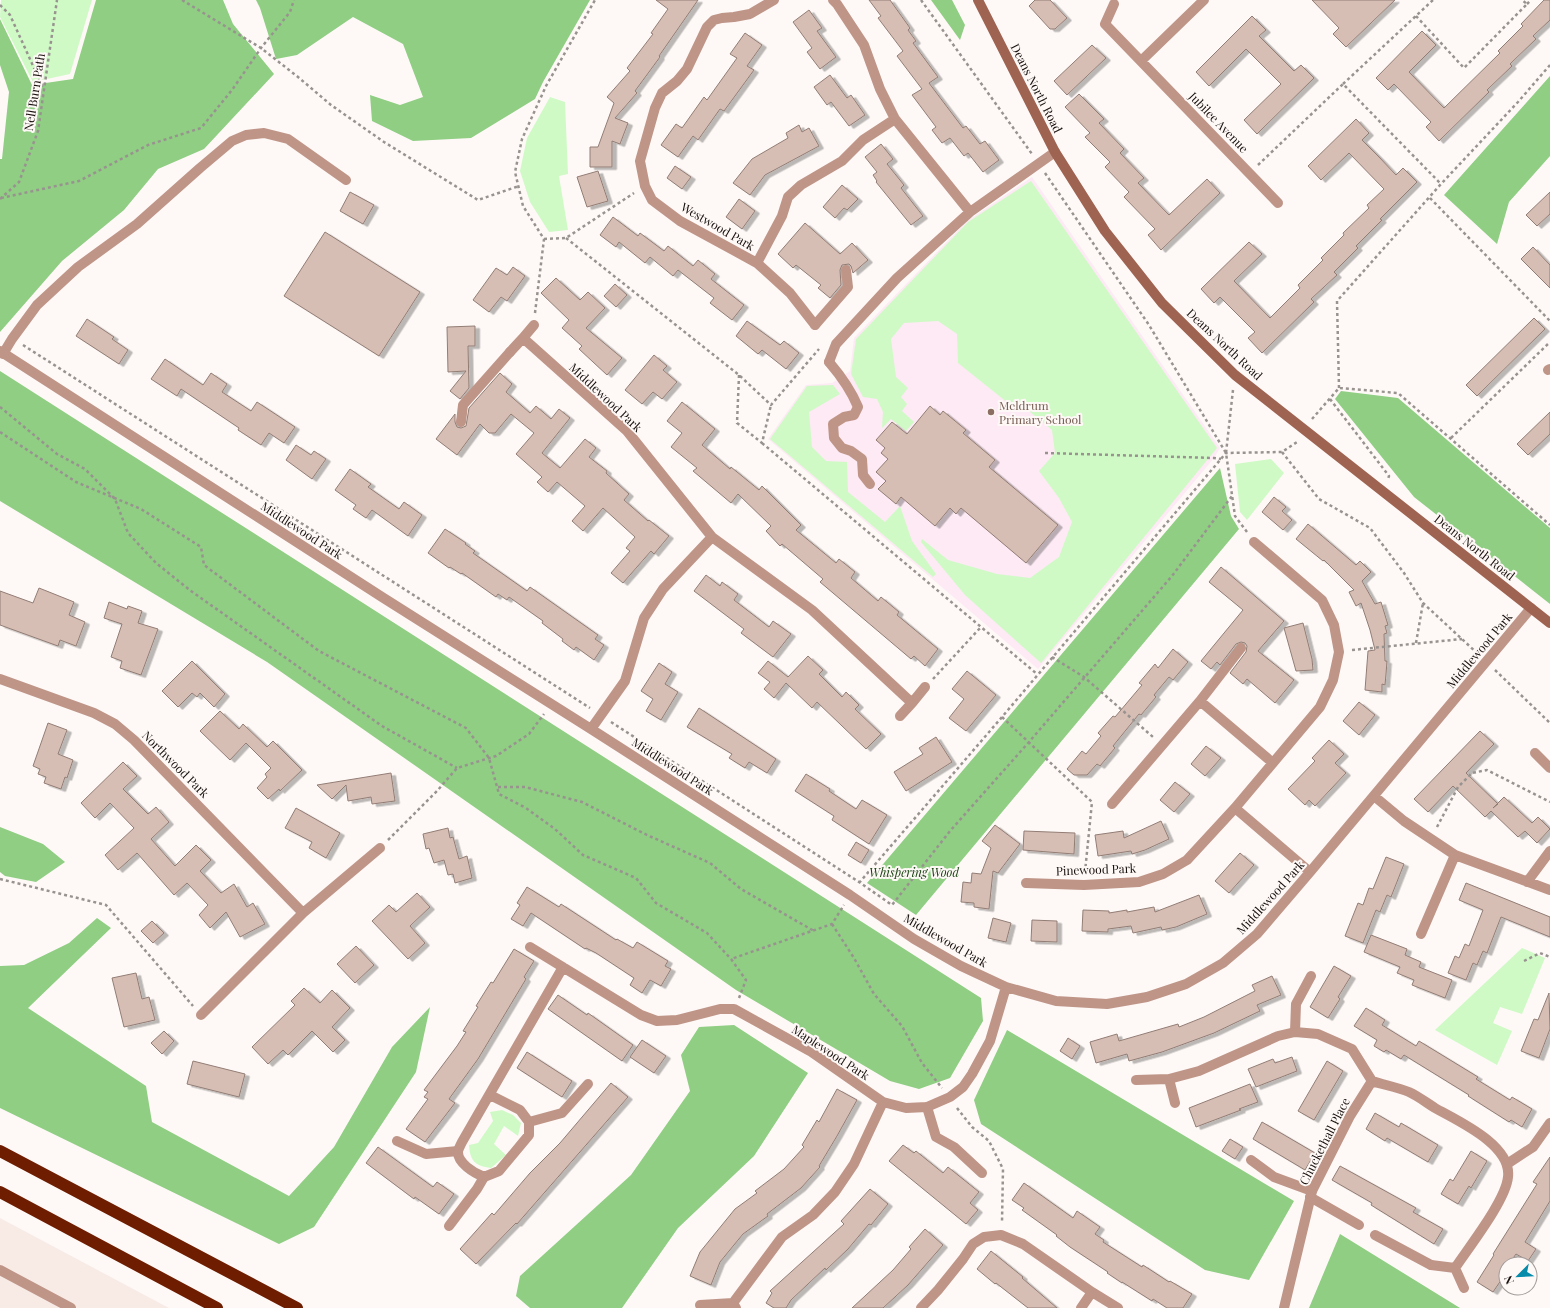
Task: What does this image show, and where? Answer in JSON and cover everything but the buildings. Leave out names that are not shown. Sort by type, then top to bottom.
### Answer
[{"type":"highway","points":[[0,1151],[297,1308]]},
{"type":"highway","points":[[0,1192],[217,1308]]},
{"type":"street","name":"Westwood Park","points":[[774,0],[750,14],[714,20],[707,27],[699,48],[688,69],[677,81],[662,92],[655,108],[640,161],[645,186],[652,200],[680,221],[757,263],[790,293],[814,325],[848,288],[846,270]]},
{"type":"street","points":[[833,0],[864,45],[880,90],[894,119],[970,212]]},
{"type":"street","name":"Deans North Road","points":[[978,0],[1055,152],[1105,231],[1162,303],[1235,374],[1550,623]]},
{"type":"street","points":[[1141,61],[1204,0]]},
{"type":"street","name":"Jubilee Avenue","points":[[1114,4],[1105,24],[1278,202]]},
{"type":"street","name":"Westwood Park","points":[[757,263],[782,216],[788,197],[800,185],[842,161],[863,140],[894,119]]},
{"type":"street","points":[[2,352],[37,305],[78,267],[137,224],[232,141],[246,135],[264,133],[288,139],[346,180]]},
{"type":"street","points":[[870,484],[863,475],[862,459],[851,451],[842,448],[834,438],[833,424],[844,417],[854,415],[858,407],[854,397],[841,376],[829,362],[836,344],[897,278],[970,212],[1055,152]]},
{"type":"street","points":[[461,422],[463,405],[534,325]]},
{"type":"street","name":"Middlewood Park","points":[[523,338],[626,431],[712,537],[812,610],[912,703]]},
{"type":"street","name":"Middlewood Park","points":[[2,352],[389,601],[591,728],[914,938],[961,966],[1006,987],[1056,1001],[1107,1004],[1147,997],[1186,984],[1223,962],[1257,934],[1531,608]]},
{"type":"street","points":[[591,728],[625,681],[644,618],[663,589],[712,537]]},
{"type":"street","name":"Pinewood Park","points":[[1026,883],[1084,885],[1140,882],[1163,874],[1188,860],[1320,707],[1333,680],[1340,652],[1334,625],[1322,600],[1254,542]]},
{"type":"street","points":[[1112,804],[1200,701],[1241,648]]},
{"type":"street","name":"Northwood Park","points":[[0,679],[94,713],[115,724],[134,740],[303,913]]},
{"type":"street","points":[[900,716],[925,687]]},
{"type":"street","points":[[1200,701],[1273,763]]},
{"type":"street","points":[[1535,753],[1550,768]]},
{"type":"street","points":[[1374,796],[1404,821],[1456,855],[1550,890]]},
{"type":"street","points":[[1234,808],[1310,872]]},
{"type":"street","points":[[201,1015],[303,913],[380,848]]},
{"type":"street","points":[[1527,882],[1550,851]]},
{"type":"street","points":[[1421,934],[1456,855]]},
{"type":"street","points":[[530,947],[641,1015],[657,1021],[677,1020],[720,1009],[734,1009]]},
{"type":"street","points":[[484,1177],[474,1173],[461,1160],[458,1151],[563,967]]},
{"type":"street","points":[[1294,1032],[1296,1004],[1311,976]]},
{"type":"street","name":"Maplewood Park","points":[[734,1009],[810,1051],[883,1102],[906,1108],[927,1107],[950,1097],[963,1087],[972,1074],[990,1041],[1006,987]]},
{"type":"street","points":[[1136,1080],[1169,1078],[1199,1071],[1278,1036],[1294,1032],[1318,1034],[1352,1048],[1372,1081],[1409,1092],[1436,1109],[1460,1121],[1485,1138],[1496,1148],[1501,1153],[1507,1164],[1509,1176],[1506,1188],[1455,1268]]},
{"type":"street","points":[[1169,1078],[1175,1103]]},
{"type":"street","name":"Chuckethall Place","points":[[1284,1308],[1311,1194],[1347,1123],[1372,1081]]},
{"type":"street","points":[[529,1122],[562,1113],[588,1084]]},
{"type":"street","points":[[449,1226],[477,1189],[484,1177],[499,1171],[529,1135],[529,1122],[520,1110],[490,1095]]},
{"type":"street","points":[[700,1305],[735,1306],[782,1237],[813,1215],[835,1192],[854,1164],[883,1102]]},
{"type":"street","points":[[927,1107],[936,1137],[954,1147],[982,1173]]},
{"type":"street","points":[[1507,1164],[1532,1148],[1550,1122]]},
{"type":"street","points":[[397,1141],[426,1154],[458,1151]]},
{"type":"street","points":[[1251,1160],[1274,1177],[1311,1194],[1359,1225]]},
{"type":"street","points":[[921,1308],[938,1290],[973,1244],[984,1237],[1001,1235],[1023,1244],[1092,1292],[1118,1308]]},
{"type":"street","points":[[1375,1235],[1431,1265],[1455,1268]]},
{"type":"street","points":[[1455,1268],[1464,1288]]},
{"type":"street","points":[[0,1270],[71,1308]]},
{"type":"street","points":[[1081,1308],[1092,1292]]},
{"type":"path","name":"Nell Burn Path","points":[[1,198],[19,182],[38,131],[57,0]]},
{"type":"path","points":[[182,0],[261,48],[298,76],[331,105],[378,138],[478,200],[519,186]]},
{"type":"path","points":[[1,198],[79,181],[148,145],[201,128],[232,90],[261,48],[290,12],[294,0]]},
{"type":"path","points":[[534,325],[544,239],[523,206],[515,172],[522,139],[546,86],[595,0]]},
{"type":"path","points":[[921,0],[1039,164],[1149,325],[1226,453]]},
{"type":"path","points":[[1250,173],[1342,84],[1433,0]]},
{"type":"path","points":[[1522,0],[1527,4]]},
{"type":"path","points":[[1416,16],[1464,68],[1532,0]]},
{"type":"path","points":[[0,5],[10,15],[44,91]]},
{"type":"path","points":[[1312,419],[1338,388],[1337,301],[1441,184],[1518,102],[1550,64]]},
{"type":"path","points":[[1342,84],[1441,184]]},
{"type":"path","points":[[544,239],[566,238],[645,186]]},
{"type":"path","points":[[1430,198],[1550,321]]},
{"type":"path","points":[[566,238],[739,375],[771,405]]},
{"type":"path","points":[[12,338],[566,693],[859,882],[892,905],[950,831],[1172,576],[1232,496]]},
{"type":"path","points":[[1451,438],[1550,342]]},
{"type":"path","points":[[762,443],[771,405],[822,346]]},
{"type":"path","points":[[1235,374],[1226,453],[1235,516],[1254,542]]},
{"type":"path","points":[[739,375],[737,423],[1038,675]]},
{"type":"path","points":[[1338,388],[1398,393],[1550,525]]},
{"type":"path","points":[[1330,399],[1389,476],[1385,494]]},
{"type":"path","points":[[0,407],[57,454],[85,469],[115,499],[128,533],[156,563],[168,573],[191,591],[382,726],[456,768]]},
{"type":"path","points":[[0,432],[76,482],[141,510],[201,547],[204,564],[319,651],[466,728],[489,758],[499,794],[526,808],[555,829],[582,855],[636,878],[656,903],[706,933],[731,959],[746,980],[734,1009]]},
{"type":"path","points":[[731,959],[832,924],[859,882],[1038,675],[1226,453],[1282,452],[1297,442]]},
{"type":"path","points":[[1282,452],[1319,499],[1370,528],[1404,573],[1423,603],[1462,640],[1487,661],[1550,723]]},
{"type":"path","points":[[1045,453],[1221,459]]},
{"type":"path","points":[[1416,644],[1423,603]]},
{"type":"path","points":[[925,687],[981,627]]},
{"type":"path","points":[[1340,652],[1462,640]]},
{"type":"path","points":[[1052,657],[1084,677],[1162,745]]},
{"type":"path","points":[[380,848],[437,792],[456,768],[496,756],[529,734],[545,713],[552,716],[566,693]]},
{"type":"path","points":[[1002,717],[1092,802],[1084,885]]},
{"type":"path","points":[[1430,838],[1458,787],[1472,774],[1487,770],[1550,802]]},
{"type":"path","points":[[497,786],[525,787],[582,802],[647,835],[710,863],[741,889],[815,931]]},
{"type":"path","points":[[0,879],[106,905],[201,1015]]},
{"type":"path","points":[[832,924],[854,958],[874,994],[902,1026],[922,1063],[950,1097]]},
{"type":"path","points":[[1524,961],[1540,954],[1550,958]]},
{"type":"shaded area","name":"Meldrum Primary School","points":[[1032,177],[1220,448],[1214,458],[1038,669],[768,439],[806,385],[832,383],[850,371],[854,338],[967,221]]},
{"type":"shaded area","points":[[0,1218],[169,1308],[0,1308]]},
{"type":"green space","points":[[1,0],[92,0],[70,74],[33,82],[0,17]]},
{"type":"green space","points":[[96,0],[223,0],[233,24],[274,74],[204,149],[158,169],[124,210],[62,261],[0,332],[0,159],[2,159],[9,92],[0,65],[0,19],[32,85],[73,79]]},
{"type":"green space","points":[[256,0],[590,0],[543,82],[535,99],[471,138],[413,141],[372,121],[370,95],[400,105],[423,97],[403,44],[353,17],[297,55],[276,59],[260,8]]},
{"type":"green space","points":[[931,0],[952,0],[965,25],[960,40]]},
{"type":"green space","points":[[1550,76],[1550,156],[1509,202],[1497,244],[1444,195]]},
{"type":"green space","points":[[550,97],[565,102],[568,174],[559,176],[568,230],[549,232],[530,202],[520,171],[527,138]]},
{"type":"green space","points":[[1031,181],[1217,448],[1041,663],[965,595],[921,542],[922,539],[948,560],[997,574],[1030,578],[1059,557],[1072,522],[1059,498],[1039,471],[1055,453],[1052,430],[1024,407],[1013,407],[958,363],[957,334],[938,321],[904,323],[891,339],[896,377],[908,388],[901,397],[907,404],[902,411],[914,422],[906,431],[891,419],[882,428],[883,412],[877,399],[863,397],[851,374],[856,339],[968,222]]},
{"type":"green space","points":[[0,371],[981,998],[983,1021],[950,1078],[919,1089],[890,1081],[736,990],[267,662],[0,501]]},
{"type":"green space","points":[[833,385],[840,394],[809,412],[812,447],[826,461],[847,462],[848,492],[885,522],[900,506],[912,541],[936,574],[933,577],[770,439],[807,386]]},
{"type":"green space","points":[[1341,391],[1398,398],[1550,528],[1550,604],[1414,497],[1335,399]]},
{"type":"green space","points":[[1271,459],[1284,473],[1247,520],[1240,512],[1235,464]]},
{"type":"green space","name":"Whispering Wood","points":[[1220,468],[1231,516],[1239,529],[916,915],[867,883]]},
{"type":"green space","points":[[0,827],[43,844],[65,862],[36,882],[5,876],[0,872]]},
{"type":"green space","points":[[97,918],[111,928],[28,1008],[146,1086],[152,1122],[289,1196],[334,1147],[392,1047],[430,1007],[416,1072],[314,1227],[279,1244],[0,1108],[0,966],[24,965],[69,943]]},
{"type":"green space","points":[[1522,948],[1545,958],[1522,1014],[1500,1007],[1493,1023],[1512,1031],[1497,1065],[1435,1030]]},
{"type":"green space","points":[[734,1025],[808,1073],[754,1156],[678,1228],[622,1308],[530,1308],[516,1296],[520,1276],[631,1175],[690,1091],[681,1055],[699,1027]]},
{"type":"green space","points":[[1007,1030],[1294,1201],[1249,1280],[1205,1270],[981,1124],[974,1100]]},
{"type":"green space","points":[[502,1110],[513,1115],[521,1123],[518,1136],[504,1126],[494,1144],[506,1155],[491,1168],[481,1166],[472,1159],[469,1145],[478,1143],[493,1121],[490,1112]]},
{"type":"green space","points":[[1340,1234],[1460,1308],[1309,1308]]},
{"type":"place","name":"Meldrum Primary School","points":[[991,412]]}]
